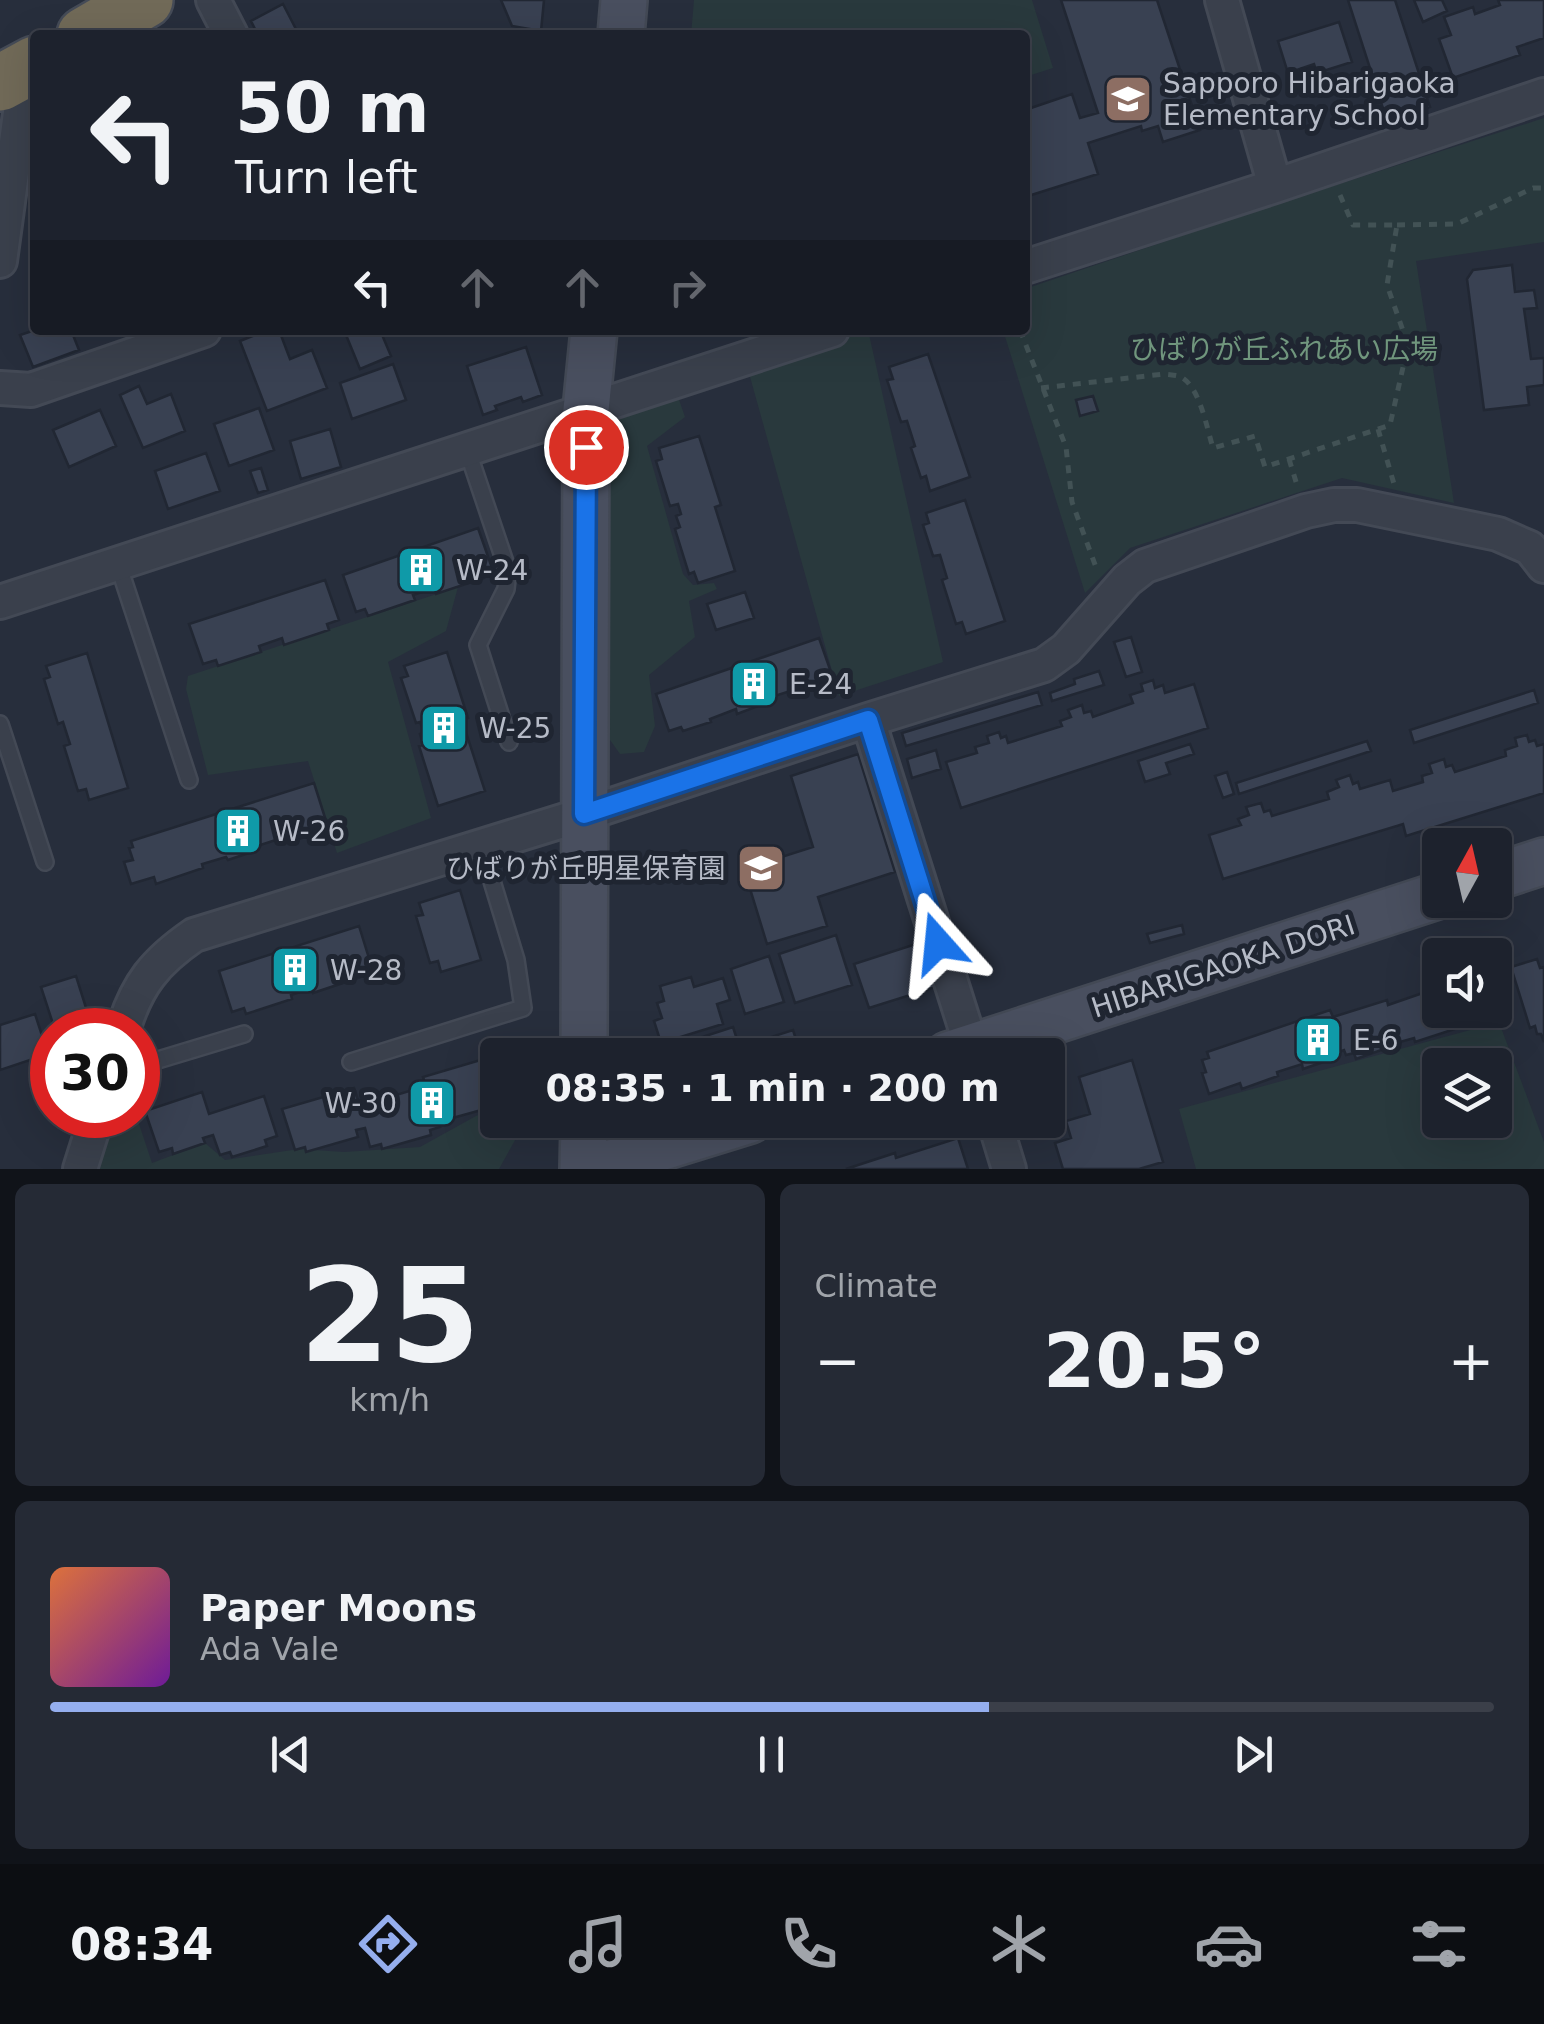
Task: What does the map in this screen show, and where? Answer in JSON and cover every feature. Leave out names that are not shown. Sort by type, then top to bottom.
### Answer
[{"type":"highway","points":[[94,30],[146,0]]},
{"type":"street","points":[[214,0],[229,30]]},
{"type":"street","points":[[621,30],[624,0]]},
{"type":"street","points":[[1222,0],[1275,186]]},
{"type":"street","points":[[0,261],[20,72]]},
{"type":"street","points":[[1030,264],[1544,95]]},
{"type":"street","points":[[0,388],[31,390],[190,335]]},
{"type":"street","points":[[584,1038],[586,410],[594,335]]},
{"type":"street","points":[[0,602],[817,335]]},
{"type":"street","points":[[131,1008],[152,969],[194,935],[1044,665],[1066,650],[1127,580],[1145,566],[1242,532],[1334,504],[1357,505],[1498,534],[1539,548]]},
{"type":"street","points":[[868,720],[961,1038]]},
{"type":"street","points":[[1512,871],[1544,861]]},
{"type":"street","name":"HIBARIGAOKA DORI","points":[[1007,1038],[1422,901]]},
{"type":"street","points":[[80,1169],[90,1138]]},
{"type":"street","points":[[583,1169],[584,1138]]},
{"type":"street","points":[[592,1169],[692,1138]]},
{"type":"street","points":[[999,1138],[1008,1169]]},
{"type":"lane","points":[[467,449],[508,571],[506,589],[478,645],[510,742]]},
{"type":"lane","points":[[118,564],[189,780]]},
{"type":"lane","points":[[0,724],[45,862]]},
{"type":"lane","points":[[351,1062],[522,1008],[516,960],[480,846]]},
{"type":"lane","points":[[160,1059],[244,1034]]},
{"type":"path","points":[[1328,168],[1353,225],[1457,224],[1533,188],[1544,188]]},
{"type":"path","points":[[1041,388],[1164,374],[1179,376],[1197,398],[1213,448],[1255,436],[1264,466],[1390,425],[1408,345],[1387,284],[1397,225]]},
{"type":"path","points":[[1022,335],[1059,424],[1066,447],[1072,502],[1108,601]]},
{"type":"path","points":[[1378,429],[1404,515]]},
{"type":"green space","points":[[694,0],[1032,0],[1053,68],[1030,75],[1030,30],[691,30]]},
{"type":"green space","name":"ひばりが丘ふれあい広場","points":[[1544,118],[1544,242],[1416,261],[1454,503],[1342,478],[1130,548],[1085,593],[1005,335],[1030,335],[1030,287]]},
{"type":"green space","points":[[843,335],[869,335],[943,662],[839,696],[747,366]]},
{"type":"green space","points":[[673,382],[685,417],[647,446],[683,574],[693,585],[714,583],[717,589],[689,601],[695,637],[649,675],[655,726],[644,752],[620,754],[598,723],[604,437],[618,409]]},
{"type":"green space","points":[[458,587],[446,631],[388,662],[431,818],[337,853],[308,761],[208,775],[186,689],[188,676]]},
{"type":"green space","points":[[1501,1028],[1509,1048],[1422,1048],[1422,1138],[1512,1138],[1512,1057],[1544,1142],[1544,1169],[1196,1169],[1179,1109],[1474,1029]]},
{"type":"green space","points":[[480,1114],[480,1138],[516,1138],[499,1169],[94,1169],[101,1138],[144,1138],[152,1163],[205,1143],[225,1160],[299,1149],[344,1152],[420,1147]]},
{"type":"building","points":[[501,0],[544,0],[541,30],[512,26]]},
{"type":"building","points":[[1061,0],[1157,0],[1200,130],[1163,142],[1158,126],[1142,131],[1141,126],[1088,143],[1098,174],[1030,195],[1030,108],[1072,94],[1080,118],[1098,113]]},
{"type":"building","points":[[1348,0],[1395,0],[1430,107],[1387,121]]},
{"type":"building","points":[[1414,0],[1442,0],[1447,11],[1423,22]]},
{"type":"building","points":[[1498,0],[1544,0],[1544,38],[1517,47],[1520,55],[1453,78],[1439,39],[1451,35],[1444,17],[1473,7],[1475,14],[1500,5]]},
{"type":"building","points":[[283,4],[296,30],[256,30],[251,21]]},
{"type":"building","points":[[1339,22],[1352,62],[1317,73],[1314,64],[1288,73],[1278,41]]},
{"type":"building","points":[[30,108],[30,215],[22,112]]},
{"type":"building","points":[[1512,265],[1515,292],[1534,290],[1537,308],[1524,309],[1531,359],[1544,358],[1544,385],[1527,387],[1529,405],[1484,410],[1467,279],[1473,270]]},
{"type":"building","points":[[30,332],[30,335],[73,335],[79,350],[33,367],[20,335]]},
{"type":"building","points":[[255,335],[281,335],[290,359],[312,350],[327,388],[267,411],[240,341]]},
{"type":"building","points":[[346,335],[382,335],[391,356],[360,369]]},
{"type":"building","points":[[526,347],[542,395],[523,402],[521,397],[483,415],[467,366]]},
{"type":"building","points":[[928,354],[970,477],[930,491],[911,448],[915,446],[907,421],[901,422],[887,380],[893,379],[889,367]]},
{"type":"building","points":[[393,364],[406,400],[352,419],[340,383]]},
{"type":"building","points":[[139,386],[147,404],[171,394],[185,431],[143,448],[120,395]]},
{"type":"building","points":[[1093,396],[1098,411],[1080,416],[1076,400]]},
{"type":"building","points":[[259,408],[274,450],[229,466],[214,424]]},
{"type":"building","points":[[100,410],[116,446],[69,467],[53,430]]},
{"type":"building","points":[[330,429],[341,467],[301,479],[290,441]]},
{"type":"building","points":[[699,436],[721,505],[715,507],[735,571],[698,583],[694,572],[689,574],[675,529],[680,527],[676,516],[681,514],[678,504],[670,506],[656,461],[662,459],[659,448]]},
{"type":"building","points":[[206,453],[220,491],[168,509],[155,471]]},
{"type":"building","points":[[261,468],[268,490],[258,493],[250,471]]},
{"type":"building","points":[[965,500],[1005,621],[966,634],[962,622],[956,624],[942,580],[947,578],[940,555],[933,556],[923,525],[929,523],[926,513]]},
{"type":"building","name":"W-24","points":[[478,528],[492,568],[482,572],[484,578],[436,594],[434,588],[413,595],[415,600],[368,616],[365,609],[356,612],[343,575]]},
{"type":"building","points":[[325,580],[339,620],[327,624],[329,630],[284,645],[282,638],[259,646],[261,652],[218,666],[216,660],[203,664],[189,624]]},
{"type":"building","points":[[745,592],[754,618],[716,630],[707,604]]},
{"type":"building","points":[[1131,637],[1142,672],[1126,677],[1114,642]]},
{"type":"building","name":"E-24","points":[[819,638],[833,678],[791,695],[790,691],[765,699],[766,703],[737,714],[736,709],[710,719],[711,722],[669,731],[656,694]]},
{"type":"building","name":"W-25","points":[[447,652],[468,718],[462,720],[485,791],[438,806],[419,746],[423,745],[420,734],[424,732],[420,722],[416,723],[401,678],[408,676],[404,666]]},
{"type":"building","points":[[87,653],[128,788],[89,800],[86,789],[78,791],[64,746],[70,744],[63,722],[58,724],[44,679],[50,677],[46,666]]},
{"type":"building","points":[[1099,671],[1104,685],[1052,701],[1050,693]]},
{"type":"building","points":[[1153,680],[1155,688],[1163,685],[1165,693],[1194,684],[1208,728],[961,808],[946,762],[977,753],[975,747],[989,743],[987,736],[999,732],[1008,743],[1062,726],[1060,721],[1071,717],[1068,710],[1082,705],[1084,713],[1091,711],[1093,717],[1133,703],[1130,695],[1143,691],[1141,684]]},
{"type":"building","points":[[1534,690],[1538,703],[1414,743],[1410,730]]},
{"type":"building","points":[[1038,692],[1042,705],[906,746],[902,733]]},
{"type":"building","points":[[1527,735],[1529,742],[1544,744],[1544,793],[1406,836],[1403,824],[1223,879],[1209,835],[1241,825],[1238,819],[1249,815],[1246,807],[1261,803],[1264,812],[1270,810],[1272,816],[1329,799],[1327,792],[1339,787],[1336,780],[1350,775],[1360,789],[1390,780],[1393,791],[1423,782],[1422,776],[1432,773],[1429,764],[1444,759],[1446,767],[1452,765],[1455,772],[1506,756],[1505,750],[1517,746],[1515,738]]},
{"type":"building","points":[[1367,741],[1371,751],[1239,794],[1236,783]]},
{"type":"building","points":[[1190,744],[1194,754],[1166,763],[1170,774],[1145,782],[1138,761]]},
{"type":"building","points":[[936,750],[941,769],[912,778],[907,759]]},
{"type":"building","points":[[858,754],[895,872],[818,897],[827,926],[767,944],[744,869],[813,847],[791,776]]},
{"type":"building","points":[[1227,772],[1234,794],[1223,798],[1215,776]]},
{"type":"building","name":"W-26","points":[[314,783],[327,824],[313,829],[315,834],[293,841],[291,835],[228,860],[226,857],[202,864],[203,868],[156,884],[154,877],[131,884],[124,862],[133,860],[131,841]]},
{"type":"building","points":[[460,890],[481,960],[441,972],[438,961],[430,963],[416,916],[423,915],[419,903]]},
{"type":"building","points":[[1182,925],[1184,934],[1150,943],[1147,934]]},
{"type":"building","name":"W-28","points":[[359,926],[372,968],[359,972],[361,977],[313,993],[312,988],[246,1014],[244,1008],[232,1012],[219,971]]},
{"type":"building","points":[[836,935],[852,985],[795,1003],[779,954]]},
{"type":"building","points":[[922,942],[936,987],[869,1008],[854,964]]},
{"type":"building","points":[[769,956],[784,1002],[745,1014],[731,969]]},
{"type":"building","points":[[1537,959],[1540,968],[1544,967],[1544,1042],[1535,1026],[1530,1028],[1512,967]]},
{"type":"building","points":[[76,976],[86,1008],[48,1008],[41,987]]},
{"type":"building","points":[[691,977],[694,987],[723,978],[730,1000],[717,1004],[723,1024],[677,1038],[659,1038],[654,1021],[662,1018],[657,1003],[664,1001],[660,986]]},
{"type":"building","name":"E-6","points":[[1422,993],[1422,1028],[1458,1028],[1415,1042],[1414,1038],[1400,1042],[1399,1038],[1388,1042],[1390,1047],[1356,1059],[1354,1053],[1346,1055],[1344,1050],[1330,1055],[1332,1059],[1303,1069],[1302,1064],[1277,1072],[1278,1076],[1242,1089],[1240,1083],[1209,1094],[1202,1073],[1206,1072],[1202,1060],[1209,1058],[1207,1052],[1330,1010],[1333,1017],[1387,1000],[1388,1005]]},
{"type":"building","points":[[30,1016],[30,1060],[0,1070],[0,1025]]},
{"type":"building","points":[[733,1027],[737,1038],[699,1038]]},
{"type":"building","points":[[793,1030],[796,1038],[768,1038]]},
{"type":"building","name":"W-30","points":[[480,1060],[480,1110],[449,1119],[447,1115],[437,1118],[440,1127],[430,1130],[431,1135],[382,1149],[381,1144],[370,1147],[365,1128],[356,1130],[358,1137],[306,1152],[305,1147],[295,1150],[282,1109],[354,1088],[360,1106],[426,1086],[423,1077]]},
{"type":"building","points":[[1132,1060],[1163,1162],[1139,1169],[1063,1169],[1055,1143],[1071,1138],[1066,1121],[1090,1114],[1079,1077]]},
{"type":"building","points":[[202,1092],[209,1114],[264,1096],[277,1136],[265,1140],[267,1146],[232,1157],[230,1152],[220,1155],[213,1135],[203,1138],[205,1143],[173,1154],[172,1148],[159,1152],[154,1138],[160,1138],[160,1106]]},
{"type":"building","points":[[958,1138],[968,1169],[846,1169],[895,1153],[896,1158]]},
{"type":"place","name":"Sapporo Hibarigaoka Elementary School","points":[[1128,99]]},
{"type":"place","name":"W-24","points":[[421,570]]},
{"type":"place","name":"E-24","points":[[754,684]]},
{"type":"place","name":"W-25","points":[[444,728]]},
{"type":"place","name":"W-26","points":[[238,831]]},
{"type":"place","name":"ひばりが丘明星保育園","points":[[761,868]]},
{"type":"place","name":"W-28","points":[[295,970]]},
{"type":"place","name":"E-6","points":[[1318,1040]]},
{"type":"place","name":"W-30","points":[[432,1103]]},
{"type":"route","points":[[586,447],[584,814],[868,720],[938,943]]}]
